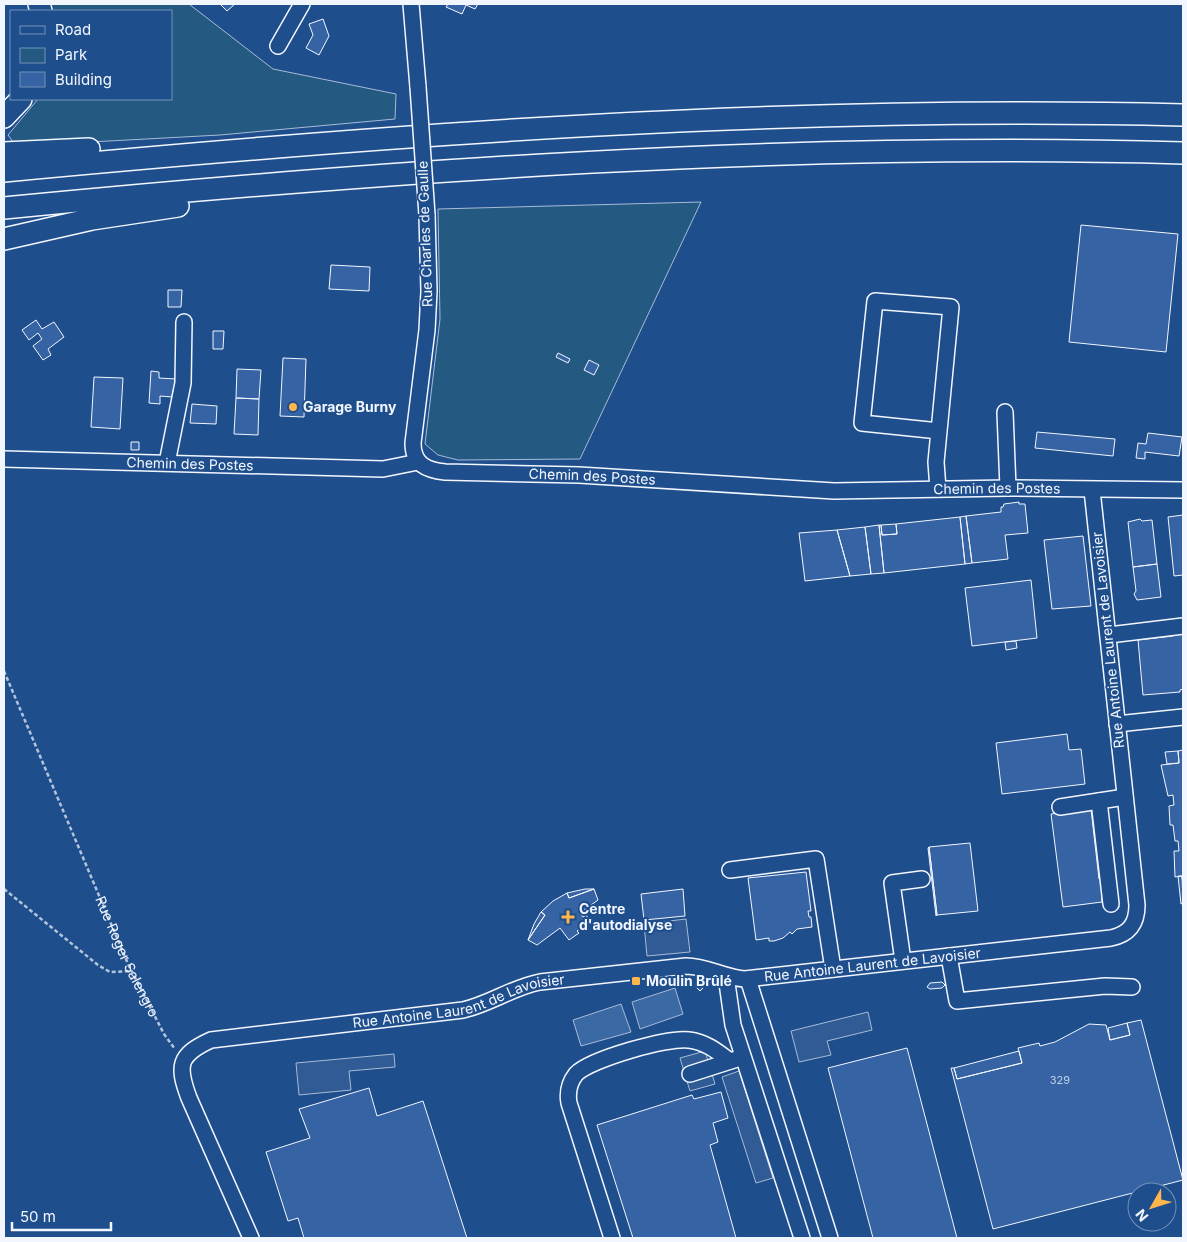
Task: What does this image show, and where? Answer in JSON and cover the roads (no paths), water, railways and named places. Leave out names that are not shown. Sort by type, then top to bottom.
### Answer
[{"type":"highway","points":[[4,117],[20,100]]},
{"type":"highway","points":[[4,171],[254,148],[464,133],[681,121],[930,114],[1183,115]]},
{"type":"highway","points":[[4,154],[196,142],[254,148]]},
{"type":"highway","points":[[4,208],[104,198],[388,176],[627,161],[842,153],[1036,150],[1183,153]]},
{"type":"highway","points":[[4,239],[41,229],[121,214],[215,201],[312,192],[388,176]]},
{"type":"street","points":[[278,46],[302,4]]},
{"type":"street","name":"Rue Charles de Gaulle","points":[[411,4],[427,214],[429,291],[427,330],[413,436],[414,453],[418,462]]},
{"type":"street","points":[[938,489],[936,462],[951,308],[875,301],[862,423],[939,431]]},
{"type":"street","points":[[168,462],[183,383],[184,322]]},
{"type":"street","points":[[1005,412],[1008,488]]},
{"type":"street","name":"Chemin des Postes","points":[[4,459],[383,468],[418,462],[429,469],[445,472],[579,475],[834,491],[1008,488],[1183,490]]},
{"type":"street","name":"Rue Antoine Laurent de Lavoisier","points":[[251,1238],[186,1090],[181,1070],[184,1060],[195,1048],[211,1040],[463,1010],[479,1006],[518,988],[540,982],[686,966],[702,967],[726,976],[748,979],[1111,938],[1128,931],[1135,922],[1137,905],[1092,490]]},
{"type":"street","points":[[1109,635],[1183,626]]},
{"type":"street","points":[[1117,724],[1183,717]]},
{"type":"street","points":[[1060,807],[1125,797]]},
{"type":"street","points":[[1099,801],[1111,904]]},
{"type":"street","points":[[730,870],[816,859],[833,969]]},
{"type":"street","points":[[903,961],[892,883],[922,879]]},
{"type":"street","points":[[949,956],[957,1001],[1105,986],[1132,987]]},
{"type":"street","points":[[726,976],[737,1059],[802,1238]]},
{"type":"street","points":[[748,979],[830,1238]]},
{"type":"street","points":[[612,1238],[569,1103],[568,1091],[572,1081],[580,1070],[593,1063],[673,1040],[690,1040],[703,1043],[737,1059]]},
{"type":"street","points":[[690,1074],[737,1059]]},
{"type":"place","name":"Garage Burny","points":[[293,407]]},
{"type":"place","name":"Centre d'autodialyse","points":[[568,917]]},
{"type":"place","name":"Moulin Brûlé","points":[[636,981]]}]
